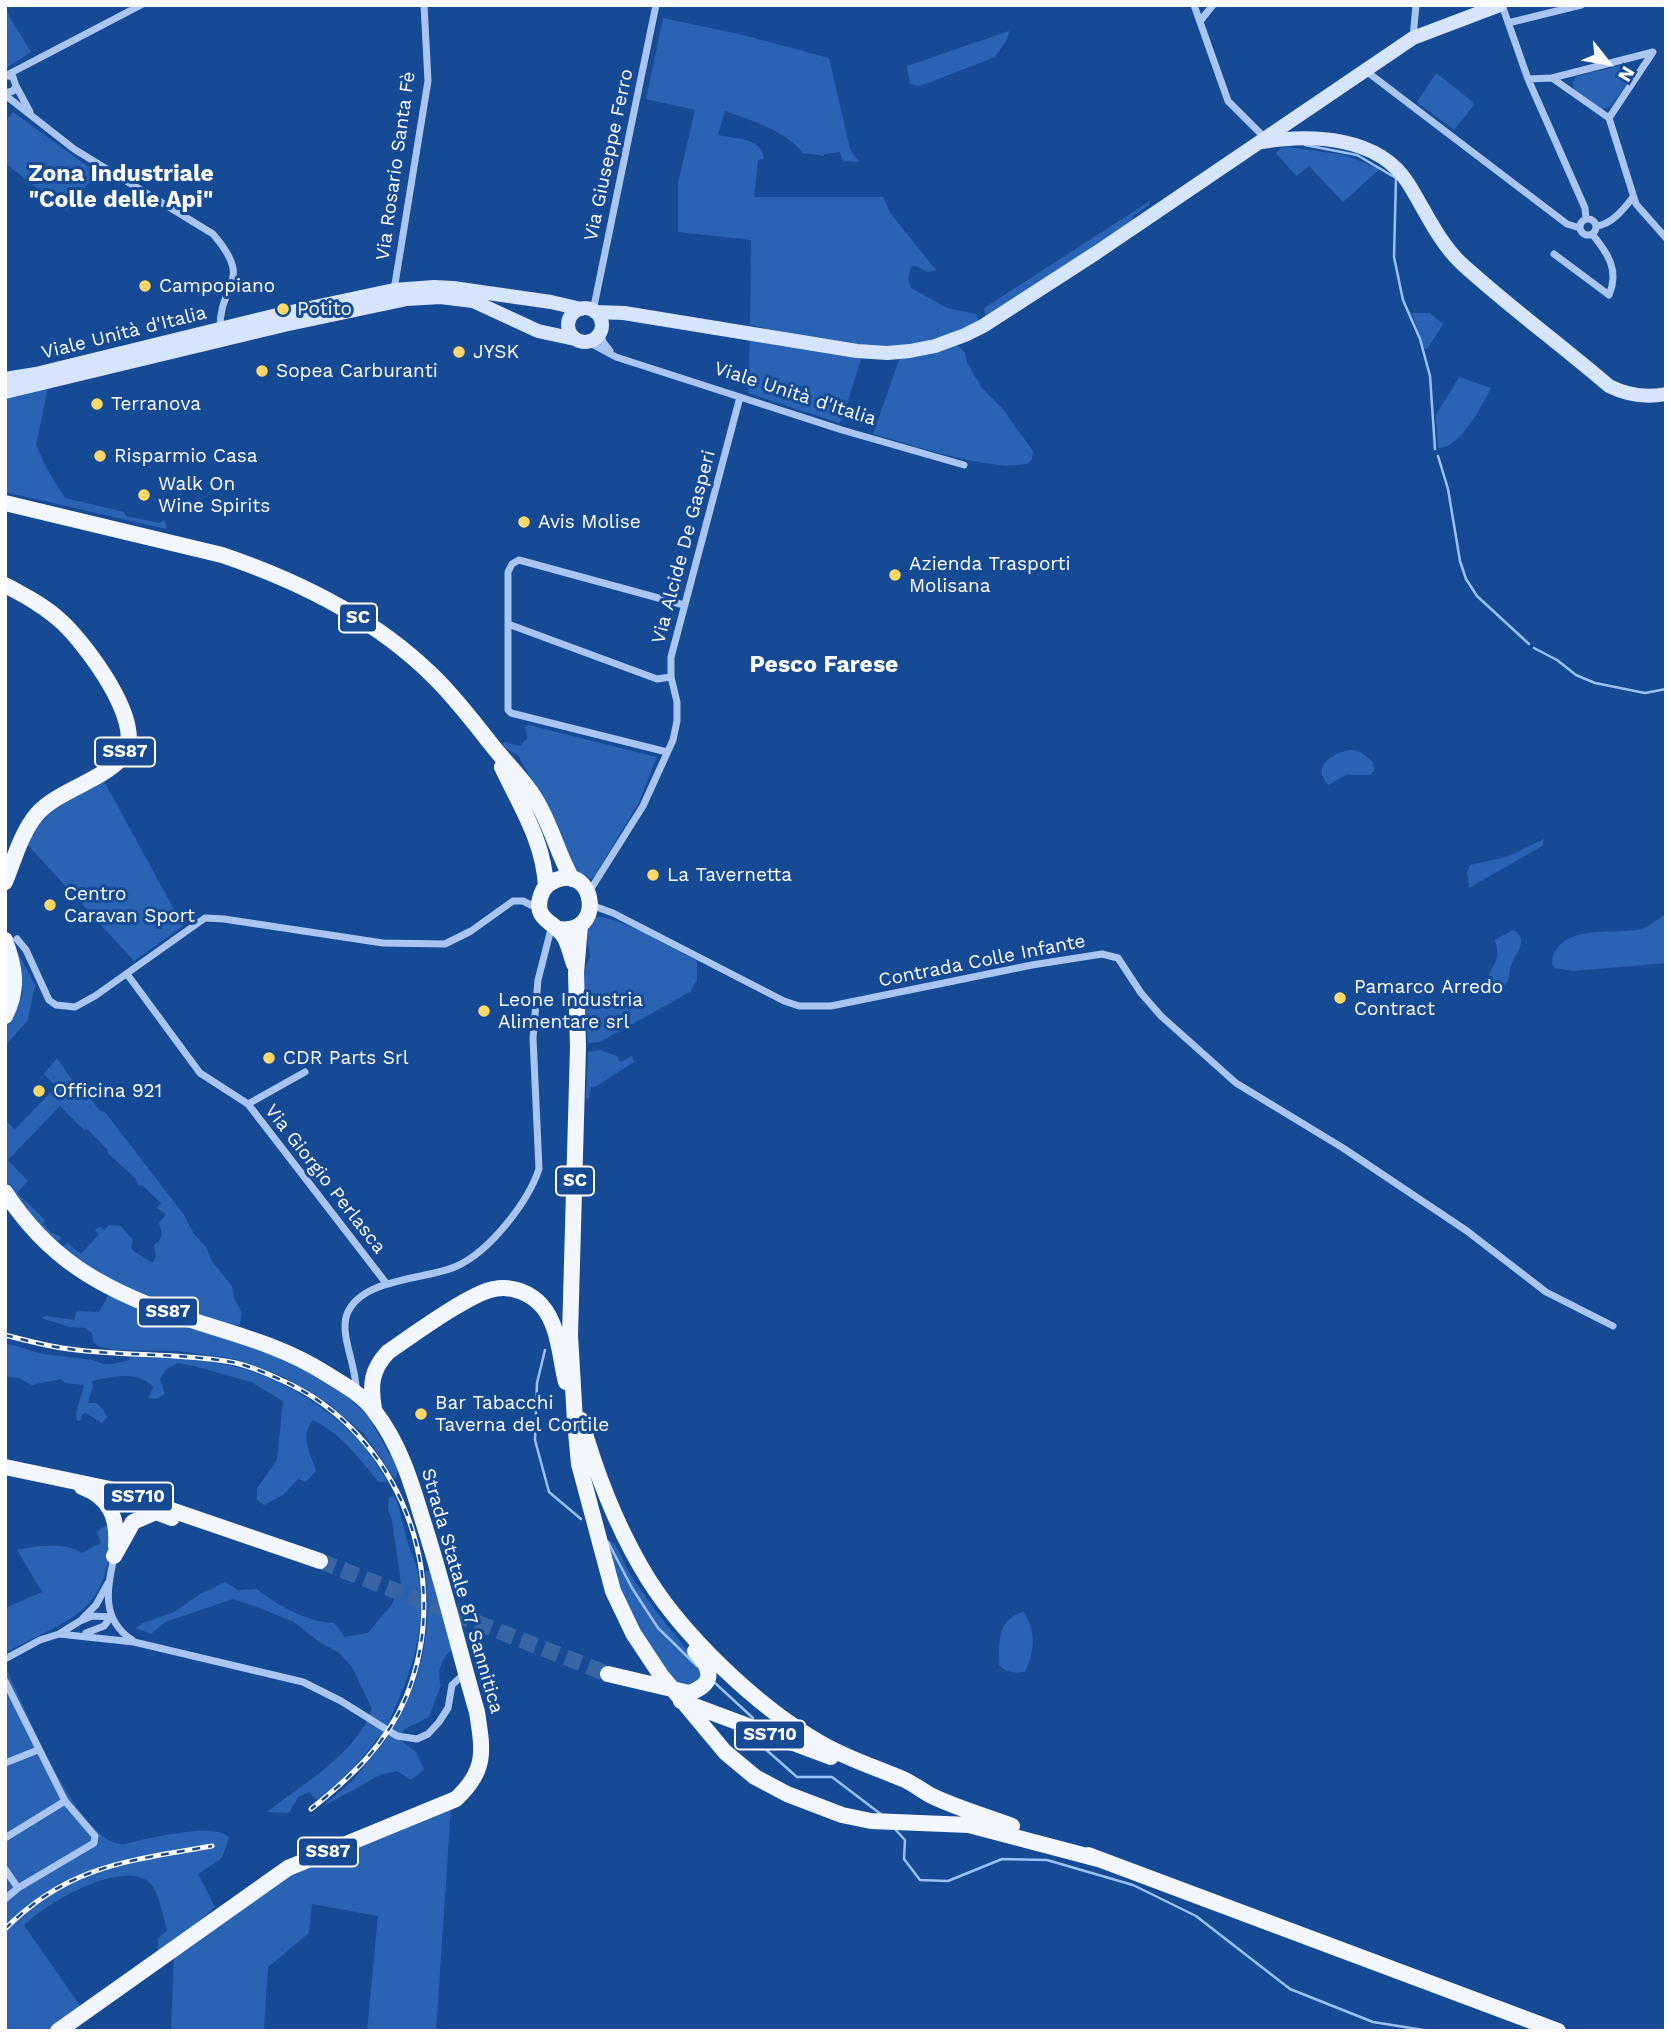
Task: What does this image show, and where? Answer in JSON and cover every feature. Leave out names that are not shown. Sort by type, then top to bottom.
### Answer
[{"type":"main road","name":"SC","points":[[5,503],[222,555],[257,566],[340,606],[431,673],[534,797],[552,829],[572,879]]},
{"type":"main road","name":"SS87","points":[[5,585],[36,602],[62,622],[81,642],[125,716],[129,738],[125,753],[110,768],[58,796],[37,814],[23,837],[5,882]]},
{"type":"main road","name":"SC","points":[[490,743],[535,833],[541,851],[546,887]]},
{"type":"main road","points":[[561,878],[572,879],[582,884],[589,899],[587,916],[580,925],[554,931],[541,914],[540,897],[546,887],[561,878]]},
{"type":"main road","name":"SC","points":[[575,1390],[570,1335],[578,1047],[576,973],[580,925]]},
{"type":"main road","name":"SC","points":[[554,931],[565,938],[576,973]]},
{"type":"main road","points":[[5,1016],[14,998],[16,982],[11,939]]},
{"type":"main road","name":"Strada Statale 87 Sannitica","points":[[5,1192],[52,1251],[100,1282],[174,1314],[240,1334],[305,1361],[356,1393],[374,1409],[408,1472],[431,1545],[477,1712],[481,1749],[480,1767],[470,1787],[456,1799],[288,1868],[58,2031]]},
{"type":"main road","points":[[374,1409],[370,1387],[379,1362],[388,1352],[477,1294],[494,1288],[511,1288],[527,1294],[542,1306],[553,1325],[575,1421]]},
{"type":"main road","points":[[575,1390],[579,1464],[613,1591],[633,1633],[660,1674],[725,1752],[755,1777],[787,1794],[842,1815],[871,1821],[969,1825],[1098,1858]]},
{"type":"main road","points":[[575,1390],[589,1444],[620,1526],[641,1569],[671,1611],[709,1652],[749,1691],[793,1726],[822,1744],[908,1781],[931,1795],[1558,2031]]},
{"type":"main road","name":"SS710","points":[[575,1421],[610,1527],[625,1558],[668,1621],[708,1665],[709,1678],[701,1689],[689,1693],[608,1674],[931,1795]]},
{"type":"main road","name":"SS710","points":[[5,1467],[133,1496],[320,1561]]},
{"type":"main road","points":[[71,1480],[98,1495],[111,1509],[117,1528],[114,1556]]},
{"type":"main road","points":[[114,1556],[133,1522],[146,1515],[156,1513],[181,1520],[202,1520]]},
{"type":"street","points":[[6,75],[141,5]]},
{"type":"street","name":"Via Rosario Santa Fè","points":[[394,290],[428,81],[424,5]]},
{"type":"street","name":"Via Giuseppe Ferro","points":[[590,311],[656,5]]},
{"type":"street","points":[[1194,5],[1228,101],[1261,141],[1296,135],[1355,145],[1388,161],[1406,181],[1443,242],[1459,261],[1609,386],[1634,395],[1655,397],[1666,394]]},
{"type":"street","points":[[1201,20],[1213,5]]},
{"type":"street","points":[[1413,38],[1416,5]]},
{"type":"street","points":[[1296,135],[1296,117],[1413,38],[1501,5],[1528,79],[1586,208],[1586,219]]},
{"type":"street","points":[[1508,23],[1581,5]]},
{"type":"street","points":[[1528,79],[1552,78],[1653,52],[1609,118]]},
{"type":"street","points":[[5,94],[13,91],[27,65]]},
{"type":"street","points":[[1366,71],[1567,224],[1580,228],[1585,234],[1614,218],[1633,197]]},
{"type":"street","points":[[6,75],[13,77],[35,118]]},
{"type":"street","points":[[1552,78],[1609,118],[1636,204],[1666,238]]},
{"type":"street","points":[[5,94],[74,149],[213,234],[234,266],[234,276],[221,316],[220,329]]},
{"type":"street","name":"Viale Unità d'Italia","points":[[5,379],[394,290],[435,286],[857,351],[910,351],[935,346],[983,326],[1261,141]]},
{"type":"street","points":[[1580,228],[1582,221],[1586,219]]},
{"type":"street","points":[[1554,254],[1609,295],[1614,279],[1611,264],[1594,230],[1593,221],[1586,219]]},
{"type":"street","name":"Viale Unità d'Italia","points":[[5,392],[407,299],[440,297],[473,301],[538,331],[581,340],[616,356],[740,397],[964,465]]},
{"type":"street","points":[[616,356],[606,348],[601,330],[601,319],[590,311],[572,315],[568,324],[581,340],[597,337],[601,330],[640,316]]},
{"type":"street","name":"Via Alcide De Gasperi","points":[[589,899],[643,806],[667,752],[677,721],[671,657],[740,397]]},
{"type":"street","points":[[667,752],[511,713],[508,572],[512,564],[519,559],[684,605]]},
{"type":"street","points":[[508,624],[657,678],[671,677]]},
{"type":"street","name":"Contrada Colle Infante","points":[[589,899],[772,995],[799,1006],[831,1006],[1032,965],[1102,954],[1118,958],[1141,993],[1161,1016],[1236,1083],[1343,1148],[1467,1231],[1546,1292],[1613,1326]]},
{"type":"street","points":[[11,939],[26,950],[49,1000],[56,1005],[75,1007],[127,974],[205,918],[383,943],[445,944],[471,931],[513,901],[523,901],[533,906]]},
{"type":"street","points":[[356,1393],[357,1379],[345,1327],[348,1310],[357,1300],[386,1283],[456,1266],[479,1253],[533,1187],[540,1169],[533,1038],[538,980],[554,931]]},
{"type":"street","name":"Via Giorgio Perlasca","points":[[127,974],[200,1073],[248,1104],[386,1283]]},
{"type":"street","points":[[248,1104],[305,1072]]},
{"type":"street","points":[[80,1621],[96,1605],[108,1582],[114,1556]]},
{"type":"street","points":[[108,1582],[111,1617],[120,1632],[134,1642]]},
{"type":"street","points":[[5,1659],[92,1616],[111,1617]]},
{"type":"street","points":[[80,1635],[104,1626],[111,1617]]},
{"type":"street","points":[[59,1634],[134,1642],[303,1682],[341,1701],[397,1736],[417,1739],[428,1734],[439,1722],[448,1707],[452,1685],[466,1672]]},
{"type":"street","points":[[5,1681],[37,1750],[65,1801],[95,1836],[94,1843],[18,1888],[5,1899]]},
{"type":"street","points":[[5,1763],[37,1750]]},
{"type":"street","points":[[5,1838],[65,1801]]},
{"type":"street","points":[[5,1869],[18,1888]]},
{"type":"shaded area","points":[[5,9],[31,52],[5,69]]},
{"type":"shaded area","points":[[663,18],[743,35],[829,58],[850,149],[859,162],[843,161],[840,152],[824,156],[803,153],[778,132],[725,111],[718,135],[747,140],[762,152],[764,159],[758,160],[754,197],[883,197],[891,214],[936,270],[928,272],[916,266],[911,267],[908,279],[911,288],[947,308],[976,314],[980,322],[922,342],[885,347],[835,343],[750,325],[751,240],[678,232],[678,183],[695,110],[646,99]]},
{"type":"shaded area","points":[[1009,31],[1007,40],[995,57],[928,83],[918,86],[910,84],[907,66]]},
{"type":"shaded area","points":[[1622,65],[1631,68],[1633,77],[1610,107],[1601,109],[1574,89],[1572,83],[1577,76]]},
{"type":"shaded area","points":[[1436,73],[1474,105],[1454,130],[1417,102]]},
{"type":"shaded area","points":[[13,112],[97,173],[66,211],[5,163],[5,122]]},
{"type":"shaded area","points":[[1281,148],[1345,155],[1380,169],[1343,202],[1309,166],[1296,176],[1276,153]]},
{"type":"shaded area","points":[[1150,201],[1149,205],[1133,216],[1132,222],[986,320],[984,308]]},
{"type":"shaded area","points":[[1412,313],[1430,313],[1443,324],[1428,348],[1424,349]]},
{"type":"shaded area","points":[[750,337],[862,356],[842,420],[839,423],[748,393]]},
{"type":"shaded area","points":[[957,345],[965,353],[967,363],[982,388],[1001,407],[1033,451],[1029,463],[996,465],[873,434],[900,357]]},
{"type":"shaded area","points":[[1459,377],[1491,388],[1462,434],[1446,446],[1438,448],[1436,415]]},
{"type":"shaded area","points":[[46,386],[36,445],[65,498],[124,512],[126,516],[159,523],[165,520],[166,529],[5,492],[5,397]]},
{"type":"shaded area","points":[[525,726],[657,757],[638,804],[594,877],[587,881],[577,874],[547,808],[518,755],[503,747],[504,742],[520,746],[527,738]]},
{"type":"shaded area","points":[[1353,750],[1373,762],[1374,770],[1371,775],[1346,775],[1328,785],[1323,778],[1323,765],[1332,756]]},
{"type":"shaded area","points":[[104,781],[183,926],[134,961],[26,843],[55,807]]},
{"type":"shaded area","points":[[1544,839],[1542,846],[1469,888],[1467,873],[1470,865],[1506,857]]},
{"type":"shaded area","points":[[1666,914],[1666,963],[1573,971],[1555,968],[1552,964],[1555,951],[1563,942],[1573,937],[1641,929]]},
{"type":"shaded area","points":[[596,917],[632,927],[697,961],[697,980],[690,992],[600,1042],[588,1043],[582,977],[590,956],[585,928]]},
{"type":"shaded area","points":[[1513,930],[1521,938],[1520,948],[1506,984],[1495,986],[1488,981],[1497,959],[1495,940]]},
{"type":"shaded area","points":[[13,949],[16,949],[35,985],[28,1020],[5,1046],[5,1026],[18,1006],[23,992]]},
{"type":"shaded area","points":[[599,1050],[617,1056],[620,1062],[632,1056],[634,1062],[591,1087],[589,1098],[586,1099],[588,1052]]},
{"type":"shaded area","points":[[57,1058],[85,1099],[89,1097],[100,1111],[105,1112],[207,1248],[211,1260],[232,1286],[234,1298],[242,1313],[240,1324],[233,1326],[135,1295],[59,1248],[68,1243],[81,1254],[99,1234],[95,1230],[100,1226],[104,1230],[109,1225],[121,1226],[133,1240],[133,1251],[153,1263],[156,1256],[154,1245],[162,1234],[159,1223],[166,1214],[157,1208],[161,1203],[143,1186],[138,1185],[136,1179],[107,1152],[108,1150],[60,1106],[8,1160],[28,1181],[17,1193],[45,1220],[43,1224],[61,1239],[54,1242],[20,1203],[5,1181],[5,1120],[15,1129],[56,1087],[44,1074]]},
{"type":"shaded area","points":[[110,1292],[225,1333],[333,1383],[368,1416],[398,1469],[396,1478],[364,1434],[329,1404],[284,1377],[235,1359],[177,1351],[115,1350],[98,1346],[93,1341],[92,1333],[85,1328],[70,1327],[41,1318],[46,1316],[74,1320],[77,1311],[99,1312]]},
{"type":"shaded area","points":[[5,1343],[43,1354],[93,1360],[103,1364],[129,1360],[130,1357],[207,1361],[266,1377],[315,1403],[344,1426],[361,1443],[388,1482],[379,1482],[341,1440],[313,1420],[306,1439],[316,1471],[306,1482],[298,1479],[283,1495],[264,1505],[257,1500],[257,1488],[277,1460],[283,1401],[251,1382],[178,1363],[166,1369],[160,1379],[165,1394],[156,1399],[148,1398],[153,1387],[140,1378],[124,1376],[92,1381],[88,1403],[96,1403],[107,1417],[102,1423],[86,1413],[77,1421],[76,1413],[84,1385],[65,1383],[61,1379],[32,1385],[19,1378],[5,1376]]},
{"type":"shaded area","points":[[395,1496],[418,1573],[421,1612],[411,1666],[390,1719],[397,1722],[420,1667],[427,1611],[425,1571],[431,1571],[452,1649],[441,1666],[441,1685],[429,1717],[403,1730],[402,1741],[415,1751],[424,1769],[411,1780],[397,1771],[380,1775],[322,1807],[353,1780],[385,1741],[379,1737],[348,1775],[317,1800],[309,1792],[298,1797],[289,1813],[267,1812],[342,1754],[365,1725],[372,1709],[352,1667],[338,1652],[318,1641],[294,1622],[233,1599],[165,1622],[151,1634],[136,1628],[174,1612],[200,1594],[225,1582],[238,1590],[257,1589],[293,1612],[314,1620],[334,1623],[345,1637],[368,1633],[392,1604],[401,1584],[388,1509],[389,1497]]},
{"type":"shaded area","points":[[110,1523],[109,1553],[104,1577],[96,1595],[84,1609],[69,1620],[5,1653],[5,1608],[42,1592],[17,1550],[58,1546],[82,1553],[101,1543],[97,1531]]},
{"type":"shaded area","points":[[608,1539],[618,1550],[646,1597],[703,1670],[698,1682],[680,1687],[632,1627],[604,1543]]},
{"type":"shaded area","points":[[1024,1612],[1031,1627],[1031,1657],[1025,1672],[1011,1672],[999,1665],[1001,1632],[1009,1620]]},
{"type":"shaded area","points":[[5,1666],[38,1738],[69,1795],[86,1819],[103,1836],[120,1844],[202,1831],[222,1833],[229,1837],[222,1858],[198,1874],[215,1907],[188,1932],[158,1952],[158,1939],[167,1930],[154,1888],[139,1877],[105,1879],[86,1886],[49,1906],[24,1925],[81,2007],[48,2031],[5,2031]]},
{"type":"shaded area","points":[[451,1807],[436,2031],[367,2031],[378,1916],[312,1904],[309,1933],[268,1967],[264,2031],[171,2031],[174,1957],[290,1873]]},
{"type":"waterway","points":[[1305,145],[1357,155],[1396,178],[1394,257],[1403,300],[1420,339],[1430,376],[1435,449]]},
{"type":"waterway","points":[[1438,456],[1448,489],[1460,561],[1466,579],[1477,596],[1529,644]]},
{"type":"waterway","points":[[1534,648],[1557,660],[1576,675],[1595,683],[1645,693],[1666,689]]},
{"type":"waterway","points":[[545,1350],[537,1383],[535,1440],[549,1492],[581,1519]]},
{"type":"waterway","points":[[608,1542],[632,1588],[658,1628],[697,1666]]},
{"type":"waterway","points":[[715,1683],[753,1718]]},
{"type":"waterway","points":[[763,1747],[797,1777],[832,1777],[882,1815]]},
{"type":"waterway","points":[[894,1828],[905,1840],[904,1859],[920,1880],[948,1881],[1002,1859],[1047,1860],[1133,1885],[1196,1916],[1290,1989],[1373,2022],[1430,2031]]},
{"type":"tunnel","points":[[320,1561],[608,1674]]},
{"type":"railway","points":[[5,1335],[83,1351],[210,1359],[250,1367],[281,1380],[323,1404],[358,1435],[386,1472],[406,1513],[419,1558],[424,1605],[420,1651],[406,1697],[378,1745],[340,1785],[311,1809]]},
{"type":"railway","points":[[5,1929],[53,1891],[76,1879],[126,1862],[212,1846]]},
{"type":"place","name":"Campopiano","points":[[145,286]]},
{"type":"place","name":"Potito","points":[[283,309]]},
{"type":"place","name":"JYSK","points":[[459,352]]},
{"type":"place","name":"Sopea Carburanti","points":[[262,371]]},
{"type":"place","name":"Terranova","points":[[97,404]]},
{"type":"place","name":"Risparmio Casa","points":[[100,456]]},
{"type":"place","name":"Walk On Wine Spirits","points":[[144,495]]},
{"type":"place","name":"Avis Molise","points":[[524,522]]},
{"type":"place","name":"Azienda Trasporti Molisana","points":[[895,575]]},
{"type":"place","name":"La Tavernetta","points":[[653,875]]},
{"type":"place","name":"Centro Caravan Sport","points":[[50,905]]},
{"type":"place","name":"Pamarco Arredo Contract","points":[[1340,998]]},
{"type":"place","name":"Leone Industria Alimentare srl","points":[[484,1011]]},
{"type":"place","name":"CDR Parts Srl","points":[[269,1058]]},
{"type":"place","name":"Officina 921","points":[[39,1091]]},
{"type":"place","name":"Bar Tabacchi Taverna del Cortile","points":[[421,1414]]},
{"type":"district","name":"Zona Industriale \"Colle delle Api\"","points":[[121,187]]},
{"type":"district","name":"Pesco Farese","points":[[824,665]]}]
